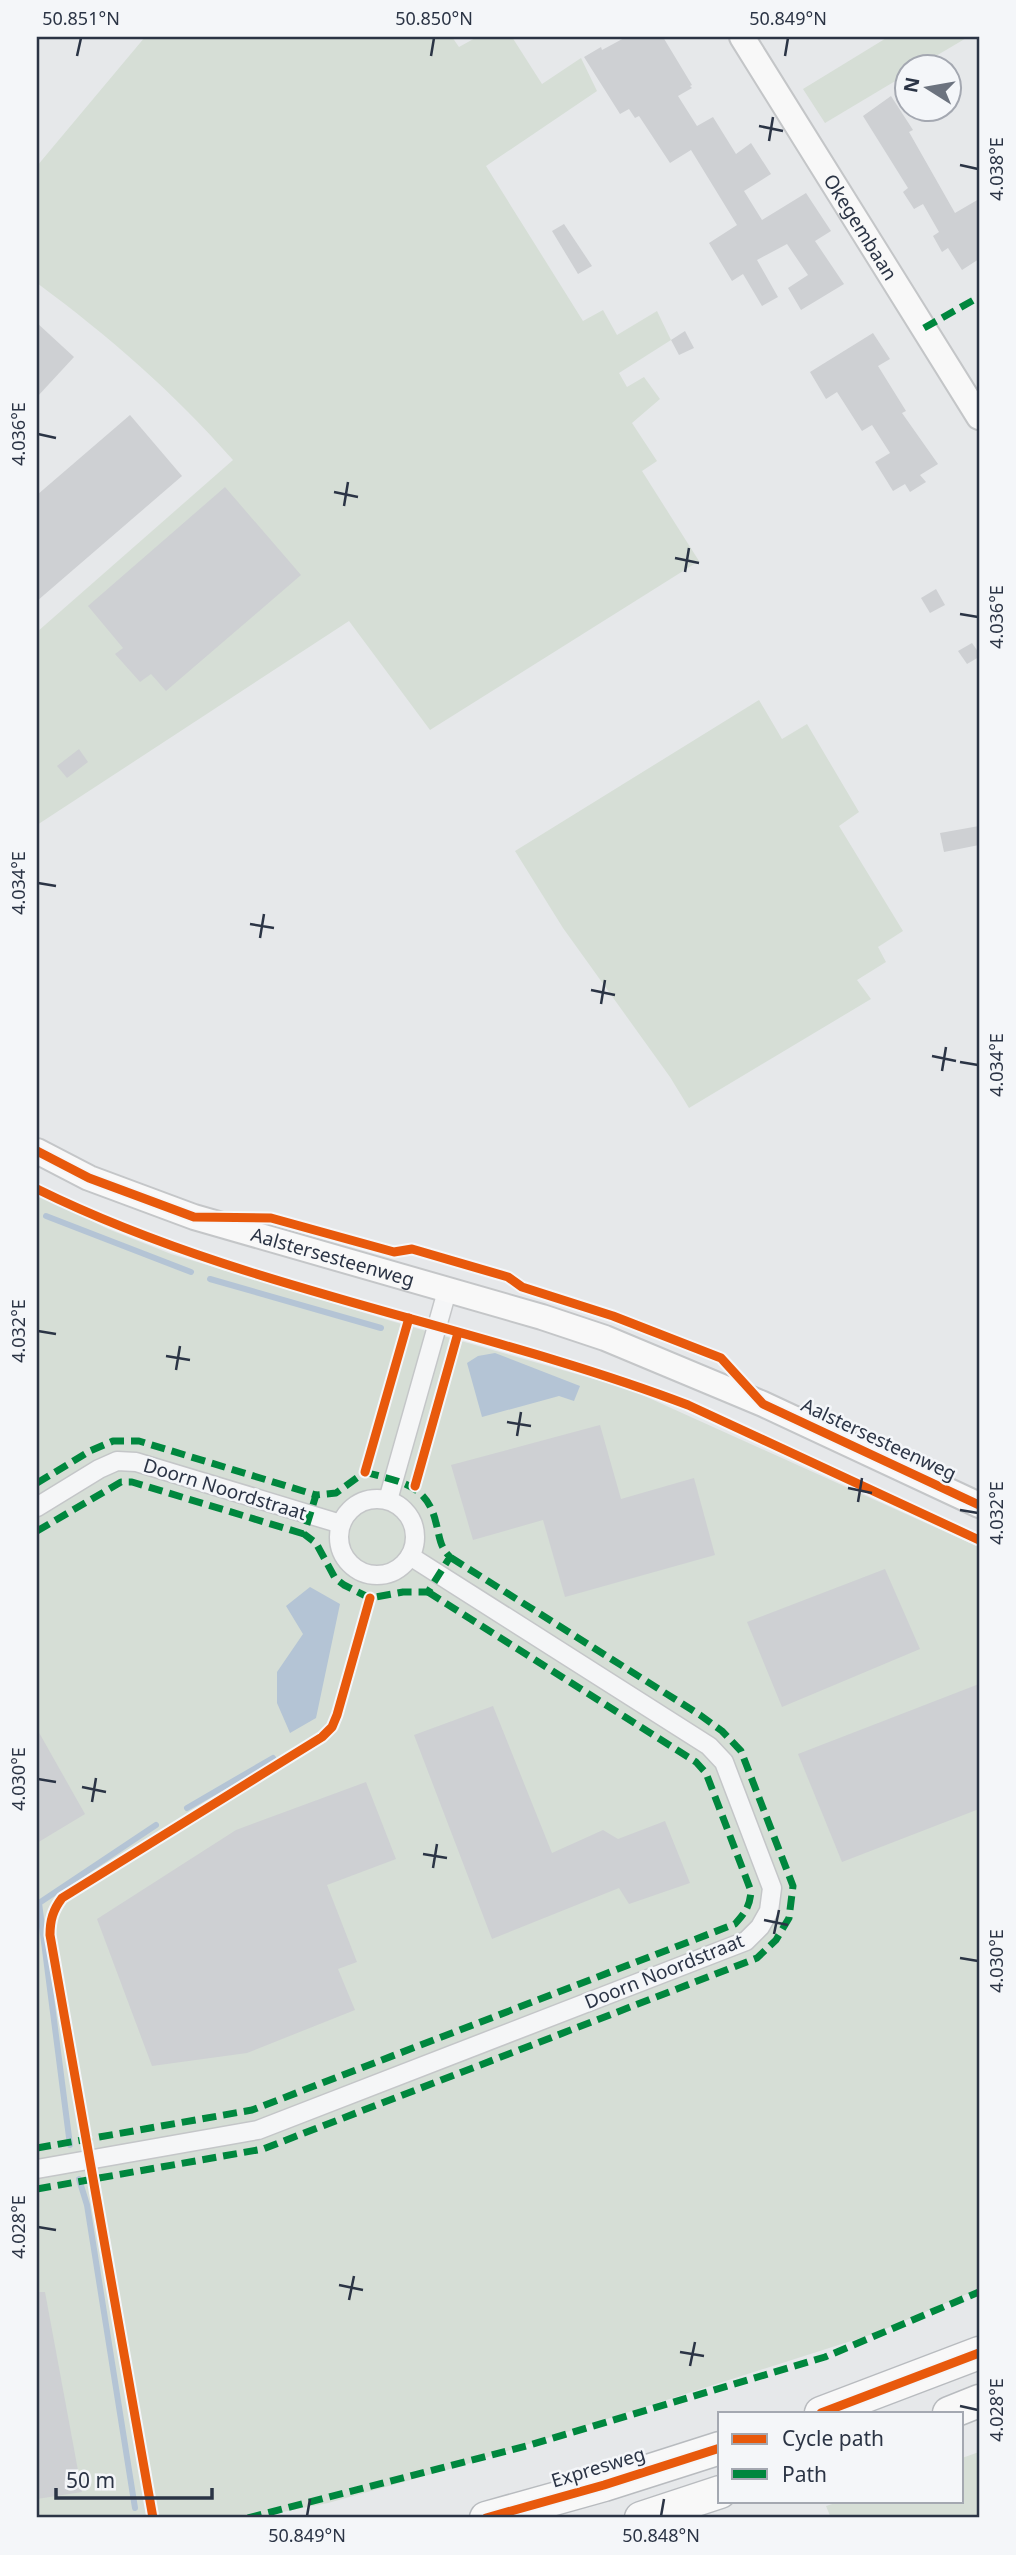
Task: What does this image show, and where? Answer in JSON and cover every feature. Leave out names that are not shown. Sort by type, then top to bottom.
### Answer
[{"type":"highway","points":[[824,2412],[979,2353]]},
{"type":"highway","points":[[952,2412],[979,2401]]},
{"type":"highway","name":"Expresweg","points":[[486,2518],[604,2485],[718,2449]]},
{"type":"highway","points":[[641,2518],[718,2493]]},
{"type":"main road","name":"Okegembaan","points":[[743,37],[979,417]]},
{"type":"main road","name":"Aalstersesteenweg","points":[[37,1151],[89,1178],[194,1217],[542,1317],[605,1338],[691,1372],[979,1505]]},
{"type":"street","points":[[388,1500],[447,1291]]},
{"type":"street","name":"Doorn Noordstraat","points":[[37,1507],[99,1469],[117,1461],[136,1462],[341,1524]]},
{"type":"street","points":[[374,1499],[388,1500],[399,1506],[408,1516],[415,1537],[410,1556],[402,1565],[384,1574],[372,1575],[357,1570],[347,1561],[339,1540],[341,1524],[347,1513],[358,1504],[374,1499]]},
{"type":"street","name":"Doorn Noordstraat","points":[[37,2169],[258,2130],[746,1941],[760,1927],[769,1911],[772,1888],[724,1762],[709,1746],[410,1556]]},
{"type":"shaded area","points":[[145,37],[452,37],[459,47],[477,37],[512,37],[542,84],[581,58],[597,91],[486,166],[583,321],[603,310],[617,335],[657,311],[671,340],[619,373],[627,387],[644,377],[660,399],[632,423],[657,461],[642,471],[699,561],[430,730],[349,621],[37,825],[37,632],[233,460],[140,366],[37,283],[37,166]]},
{"type":"shaded area","points":[[888,37],[968,37],[943,52],[894,52],[894,82],[825,123],[803,89]]},
{"type":"shaded area","points":[[759,700],[782,739],[807,724],[859,812],[839,826],[903,931],[878,947],[886,962],[857,980],[871,999],[689,1108],[670,1077],[563,928],[515,851]]},
{"type":"shaded area","points":[[37,1194],[108,1229],[171,1254],[629,1389],[979,1547],[979,2289],[876,2333],[457,2467],[328,2503],[251,2518],[37,2518]]},
{"type":"shaded area","points":[[979,2452],[979,2518],[831,2518],[826,2506],[839,2502],[964,2502],[964,2457]]},
{"type":"water","points":[[495,1353],[580,1386],[574,1401],[559,1396],[482,1417],[467,1363],[478,1356]]},
{"type":"water","points":[[310,1587],[340,1604],[316,1718],[290,1733],[277,1703],[277,1672],[303,1634],[286,1606]]},
{"type":"building","points":[[626,37],[663,37],[692,85],[692,88],[678,96],[697,126],[713,117],[736,154],[751,143],[771,174],[744,191],[762,220],[806,193],[831,231],[815,241],[844,284],[801,310],[788,288],[808,275],[787,244],[757,260],[778,297],[762,306],[743,274],[732,281],[709,243],[737,225],[691,150],[670,163],[639,116],[635,118],[629,109],[620,114],[584,57]]},
{"type":"building","points":[[891,96],[894,101],[894,122],[908,122],[913,130],[909,132],[955,213],[979,199],[979,259],[962,270],[948,248],[942,252],[933,236],[939,232],[923,204],[914,209],[903,192],[908,188],[863,116]]},
{"type":"building","points":[[564,224],[592,266],[578,274],[552,231]]},
{"type":"building","points":[[37,323],[74,357],[37,397]]},
{"type":"building","points":[[685,331],[694,348],[679,355],[671,340]]},
{"type":"building","points":[[873,333],[890,359],[878,366],[906,411],[902,413],[938,464],[920,475],[926,482],[910,492],[905,484],[893,491],[875,462],[890,453],[872,425],[862,431],[837,392],[826,399],[810,372]]},
{"type":"building","points":[[130,415],[182,476],[37,601],[37,495]]},
{"type":"building","points":[[225,487],[301,575],[166,691],[151,674],[140,682],[115,654],[123,648],[88,606]]},
{"type":"building","points":[[936,589],[945,605],[930,613],[921,598]]},
{"type":"building","points":[[972,643],[979,657],[967,664],[958,651]]},
{"type":"building","points":[[79,749],[88,762],[67,778],[57,766]]},
{"type":"building","points":[[979,826],[979,845],[944,852],[940,833]]},
{"type":"building","points":[[600,1425],[621,1499],[694,1478],[715,1555],[565,1597],[543,1520],[473,1540],[451,1465]]},
{"type":"building","points":[[885,1569],[920,1649],[782,1707],[747,1622]]},
{"type":"building","points":[[979,1684],[979,1809],[842,1862],[798,1754]]},
{"type":"building","points":[[493,1706],[552,1853],[603,1830],[618,1839],[665,1821],[690,1883],[629,1904],[619,1888],[492,1939],[414,1735]]},
{"type":"building","points":[[37,1729],[85,1814],[37,1843]]},
{"type":"building","points":[[366,1782],[396,1859],[327,1885],[357,1962],[338,1969],[355,2010],[247,2053],[152,2066],[97,1919],[236,1830]]},
{"type":"building","points":[[37,2292],[45,2292],[82,2492],[37,2499]]},
{"type":"waterway","points":[[46,1216],[191,1272]]},
{"type":"waterway","points":[[210,1279],[381,1328]]},
{"type":"waterway","points":[[187,1808],[273,1758]]},
{"type":"waterway","points":[[70,2145],[39,1903],[156,1825]]},
{"type":"waterway","points":[[79,2179],[87,2205],[135,2508]]},
{"type":"marked path","points":[[924,328],[979,297]]},
{"type":"marked path","points":[[37,1483],[90,1451],[113,1441],[139,1441],[316,1495]]},
{"type":"marked path","points":[[365,1472],[410,1486],[419,1492],[432,1510],[442,1545],[450,1557],[428,1592],[403,1592],[370,1598],[335,1578],[316,1543],[304,1534],[316,1495],[336,1493],[365,1472]]},
{"type":"marked path","points":[[37,1531],[121,1482],[132,1482],[304,1534]]},
{"type":"marked path","points":[[37,2189],[263,2149],[757,1958],[776,1940],[789,1918],[793,1886],[741,1751],[722,1731],[700,1715],[450,1557]]},
{"type":"marked path","points":[[37,2148],[252,2110],[735,1924],[744,1913],[751,1891],[706,1773],[696,1762],[428,1592]]},
{"type":"marked path","points":[[248,2518],[530,2445],[825,2357],[979,2292]]},
{"type":"cycle path","points":[[37,1151],[89,1178],[194,1217],[271,1218],[394,1252],[412,1249],[508,1277],[522,1287],[613,1316],[721,1358],[763,1404],[979,1505]]},
{"type":"cycle path","points":[[37,1189],[115,1224],[195,1254],[525,1351],[688,1405],[979,1540]]},
{"type":"cycle path","points":[[365,1472],[409,1318]]},
{"type":"cycle path","points":[[415,1486],[458,1333]]},
{"type":"cycle path","points":[[153,2518],[50,1935],[51,1920],[62,1898],[322,1737],[332,1727],[370,1598]]},
{"type":"cycle path","points":[[824,2412],[979,2353]]},
{"type":"cycle path","points":[[486,2518],[604,2485],[718,2449]]}]
